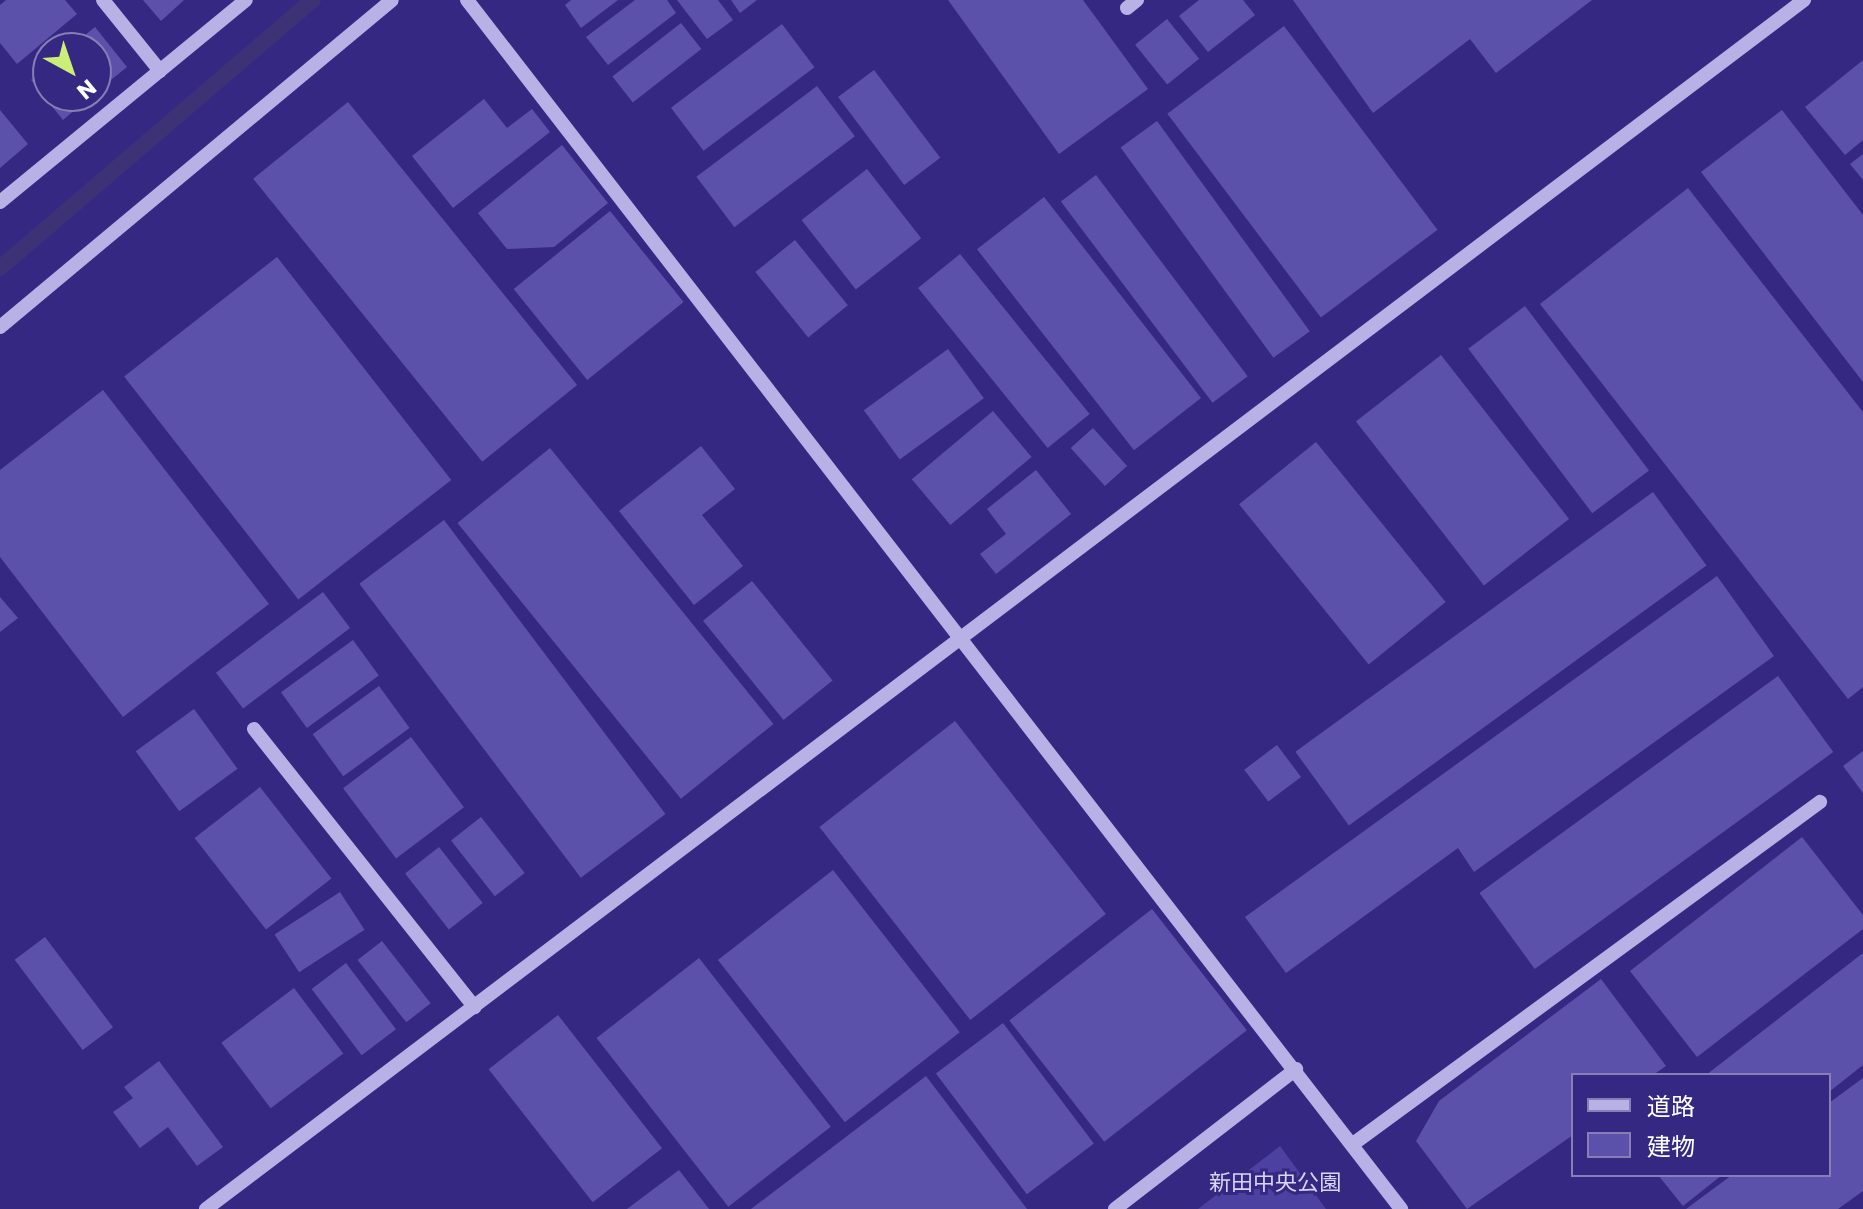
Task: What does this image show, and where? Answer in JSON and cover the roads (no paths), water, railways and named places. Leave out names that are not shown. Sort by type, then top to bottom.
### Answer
[{"type":"street","points":[[103,0],[160,71]]},
{"type":"street","points":[[0,202],[246,0]]},
{"type":"street","points":[[0,327],[392,0]]},
{"type":"street","points":[[467,0],[966,638],[1401,1209]]},
{"type":"street","points":[[206,1209],[966,638],[1804,0]]},
{"type":"street","points":[[254,729],[474,1007]]},
{"type":"street","points":[[1353,1144],[1820,802]]},
{"type":"street","points":[[1115,1209],[1296,1069]]},
{"type":"waterway","points":[[0,268],[313,0]]},
{"type":"park label","name":"新田中央公園","points":[[1275,1183]]}]
